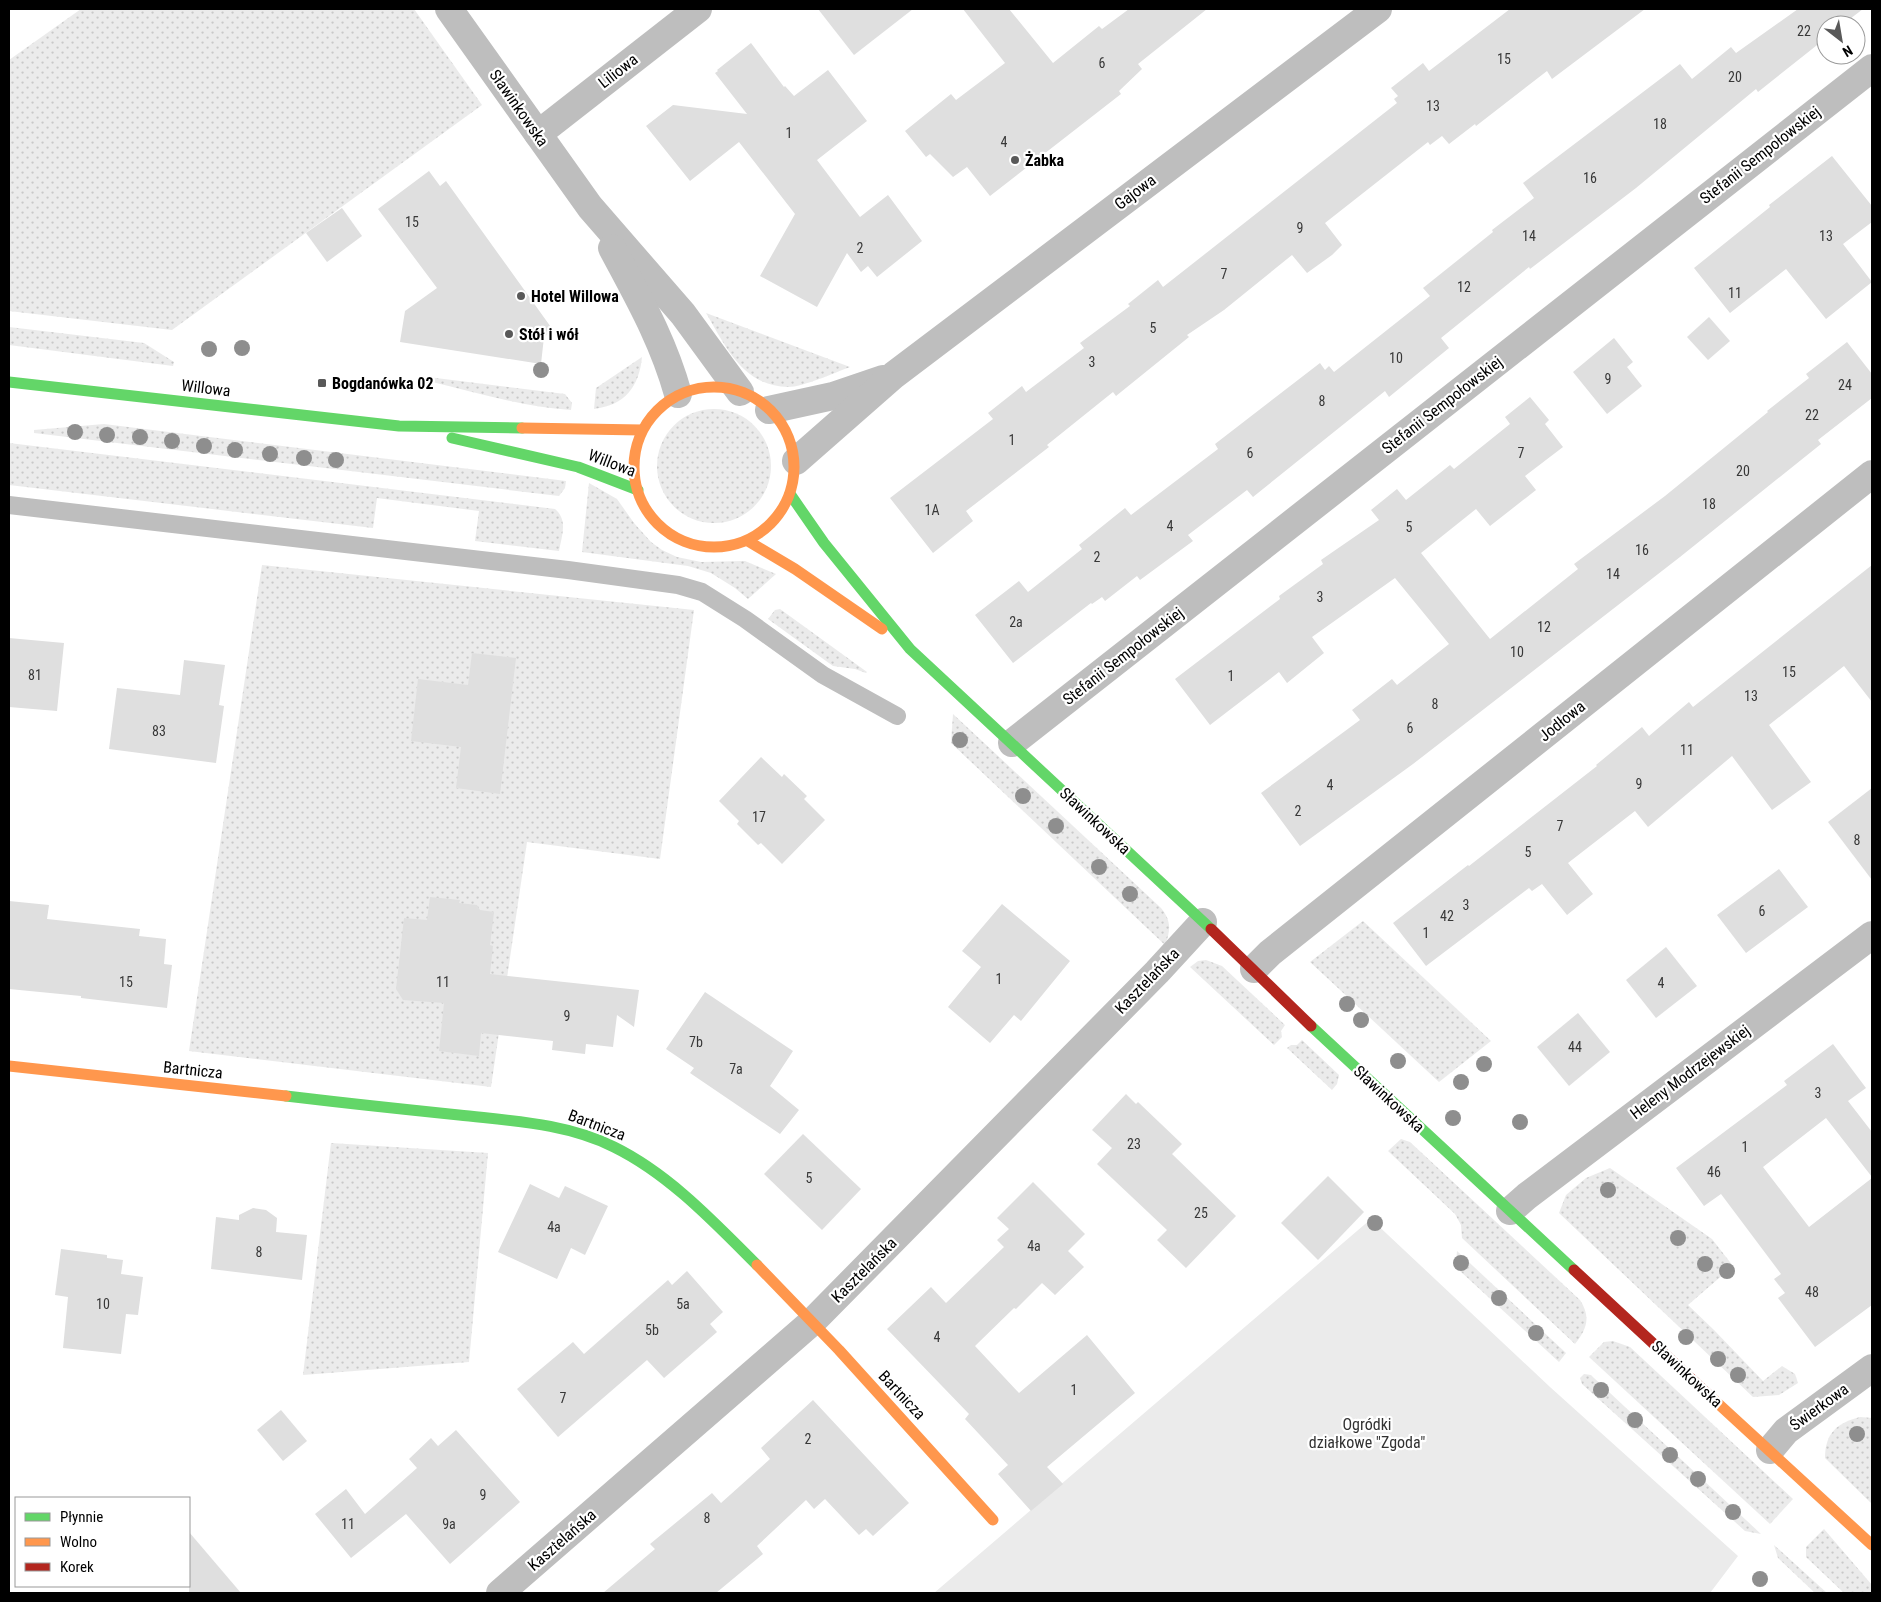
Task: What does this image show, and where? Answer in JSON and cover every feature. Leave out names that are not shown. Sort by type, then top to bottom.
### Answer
[{"type":"street","name":"Sławinkowska","points":[[449,9],[590,207],[684,314],[740,392]]},
{"type":"street","name":"Liliowa","points":[[538,134],[698,9]]},
{"type":"street","name":"Gajowa","points":[[796,461],[894,376],[1378,9]]},
{"type":"street","name":"Stefanii Sempołowskiej","points":[[1012,743],[1872,68]]},
{"type":"street","name":"Sławinkowska","points":[[590,207],[657,332],[670,365],[678,394]]},
{"type":"street","name":"Gajowa","points":[[769,410],[833,396],[894,376]]},
{"type":"street","name":"Willowa","points":[[9,382],[399,426],[642,430]]},
{"type":"street","points":[[710,388],[726,388],[740,392],[749,394],[769,410],[786,433],[796,461],[794,484],[785,506],[774,519],[748,541],[719,547],[685,540],[670,532],[655,519],[646,507],[638,490],[635,458],[637,443],[642,430],[656,408],[678,394],[710,388]]},
{"type":"street","name":"Willowa","points":[[399,426],[578,467],[638,490]]},
{"type":"street","name":"Jodłowa","points":[[1254,969],[1278,947],[1872,474]]},
{"type":"street","name":"Sławinkowska","points":[[790,494],[824,543],[910,649]]},
{"type":"street","name":"Sławinkowska","points":[[748,541],[796,569],[910,649],[1254,969],[1305,1020],[1510,1211],[1872,1545]]},
{"type":"street","name":"Kasztelańska","points":[[500,1593],[812,1322],[1203,922]]},
{"type":"street","name":"Heleny Modrzejewskiej","points":[[1510,1211],[1534,1190],[1872,935]]},
{"type":"street","name":"Bartnicza","points":[[9,1066],[538,1124],[568,1129],[624,1152],[655,1171],[683,1194],[787,1295],[906,1422],[993,1520]]},
{"type":"street","name":"Świerkowa","points":[[1770,1450],[1786,1431],[1872,1368]]},
{"type":"lane","points":[[9,505],[558,569],[678,585],[702,592],[745,618],[823,675],[897,716]]},
{"type":"green space","points":[[81,9],[414,9],[482,105],[172,330],[9,311],[9,60]]},
{"type":"green space","points":[[706,313],[850,367],[802,385],[788,387],[772,385],[759,380],[738,362],[721,339]]},
{"type":"green space","points":[[9,327],[144,343],[174,362],[173,366],[9,345]]},
{"type":"green space","points":[[642,357],[638,377],[628,393],[614,403],[594,409],[596,388]]},
{"type":"green space","points":[[428,377],[565,394],[572,403],[571,410],[499,399],[428,381],[426,379]]},
{"type":"green space","points":[[714,409],[736,414],[754,426],[766,444],[771,466],[766,488],[754,506],[736,518],[714,523],[692,518],[674,506],[662,488],[657,466],[662,444],[674,426],[692,414]]},
{"type":"green space","points":[[104,424],[566,481],[565,488],[559,496],[34,433],[34,430]]},
{"type":"green space","points":[[9,443],[555,509],[562,518],[563,523],[559,551],[475,541],[479,511],[377,498],[373,528],[9,485]]},
{"type":"green space","points":[[589,483],[617,499],[634,523],[651,542],[662,550],[677,557],[701,562],[745,561],[776,574],[748,599],[735,588],[711,573],[688,566],[582,552]]},
{"type":"green space","points":[[262,565],[694,610],[660,859],[527,842],[491,1087],[189,1051]]},
{"type":"green space","points":[[780,609],[867,672],[833,666],[768,619],[775,610]]},
{"type":"green space","points":[[953,714],[1161,908],[1167,917],[1169,925],[1165,945],[951,743]]},
{"type":"green space","points":[[1363,921],[1491,1041],[1439,1082],[1310,962]]},
{"type":"green space","points":[[1206,960],[1222,966],[1285,1025],[1281,1031],[1282,1037],[1274,1045],[1190,967],[1198,961]]},
{"type":"green space","points":[[1302,1040],[1339,1075],[1337,1084],[1332,1090],[1287,1048],[1291,1045],[1297,1045]]},
{"type":"green space","points":[[1401,1139],[1410,1142],[1580,1300],[1586,1312],[1586,1323],[1575,1344],[1462,1238],[1461,1225],[1455,1214],[1388,1151]]},
{"type":"green space","points":[[331,1143],[488,1153],[469,1362],[303,1375]]},
{"type":"green space","points":[[1610,1168],[1712,1239],[1733,1266],[1688,1305],[1763,1381],[1782,1366],[1795,1374],[1798,1383],[1779,1395],[1753,1397],[1559,1213],[1566,1195],[1586,1178]]},
{"type":"green space","name":"Ogródki działkowe \"Zgoda\"","points":[[1371,1219],[1550,1387],[1738,1556],[1710,1593],[934,1593]]},
{"type":"green space","points":[[1457,1251],[1566,1353],[1559,1362],[1460,1271],[1456,1263]]},
{"type":"green space","points":[[1613,1341],[1630,1347],[1793,1499],[1770,1524],[1589,1357],[1604,1342]]},
{"type":"green space","points":[[1584,1374],[1591,1375],[1761,1534],[1745,1531],[1582,1384],[1580,1378]]},
{"type":"green space","points":[[1860,1417],[1872,1418],[1872,1504],[1825,1458],[1827,1442],[1834,1430],[1845,1422]]},
{"type":"green space","points":[[1824,1529],[1872,1585],[1872,1593],[1844,1593],[1806,1557],[1806,1547]]},
{"type":"green space","points":[[1774,1545],[1827,1593],[1815,1593],[1778,1558]]},
{"type":"building","points":[[818,9],[913,9],[854,55]]},
{"type":"building","points":[[963,9],[1009,9],[1053,63],[1099,26],[1102,29],[1129,9],[1207,9],[1138,64],[1142,69],[1119,91],[1121,94],[990,196],[967,167],[953,177],[930,154],[926,157],[905,131],[951,94],[956,100],[1005,63]]},
{"type":"building","points":[[1510,9],[1645,9],[1552,79],[1547,71],[1476,126],[1475,124],[1449,144],[1442,136],[1430,145],[1428,142],[1325,223],[1342,245],[1332,255],[1307,273],[1292,255],[1224,310],[1187,335],[1189,337],[1116,396],[1113,392],[1047,445],[1049,447],[966,511],[973,521],[933,553],[890,498],[993,419],[988,413],[1022,386],[1026,392],[1084,348],[1080,343],[1130,306],[1128,304],[1158,280],[1163,287],[1397,103],[1394,99],[1398,96],[1391,88],[1423,63],[1429,71]]},
{"type":"building","points":[[1798,9],[1863,9],[1855,15],[1816,15],[1816,46],[1758,92],[1756,89],[1636,188],[1530,269],[1529,267],[1441,338],[1449,348],[1389,397],[1385,391],[1253,497],[1247,490],[1188,535],[1193,541],[1140,580],[1137,576],[1105,601],[1102,597],[1091,603],[1013,663],[975,615],[1019,581],[1028,592],[1082,549],[1079,545],[1125,508],[1131,515],[1218,449],[1215,444],[1320,363],[1325,370],[1329,366],[1334,372],[1430,296],[1423,288],[1493,232],[1492,230],[1534,198],[1523,183],[1680,64],[1692,79],[1731,47],[1736,53]]},
{"type":"building","points":[[751,43],[784,87],[794,96],[828,70],[867,121],[817,160],[860,217],[888,195],[922,241],[877,277],[868,266],[861,272],[847,253],[817,307],[760,276],[795,214],[739,142],[690,181],[646,126],[673,105],[747,114],[715,73]]},
{"type":"building","points":[[1832,156],[1872,206],[1872,222],[1843,244],[1872,282],[1826,319],[1786,269],[1730,313],[1694,268],[1770,207],[1769,205]]},
{"type":"building","points":[[429,171],[440,186],[446,181],[553,330],[544,337],[541,364],[400,342],[405,311],[437,288],[378,209]]},
{"type":"building","points":[[342,208],[362,236],[327,262],[306,233]]},
{"type":"building","points":[[1709,317],[1730,341],[1708,360],[1687,337]]},
{"type":"building","points":[[1614,338],[1633,362],[1627,367],[1642,386],[1607,414],[1573,372]]},
{"type":"building","points":[[1847,342],[1872,374],[1872,398],[1818,440],[1821,444],[1680,557],[1413,764],[1300,846],[1261,793],[1360,720],[1352,710],[1392,679],[1397,685],[1449,644],[1395,578],[1312,637],[1324,653],[1287,683],[1279,672],[1210,725],[1175,679],[1280,599],[1279,596],[1323,564],[1321,560],[1379,520],[1371,510],[1397,489],[1406,500],[1450,465],[1454,469],[1510,424],[1505,417],[1530,397],[1549,420],[1545,424],[1563,447],[1525,476],[1536,490],[1490,526],[1476,509],[1421,553],[1490,639],[1578,569],[1574,564],[1665,496],[1809,378],[1806,374]]},
{"type":"building","points":[[1872,565],[1872,702],[1844,666],[1769,725],[1811,782],[1772,810],[1732,756],[1648,827],[1635,811],[1568,863],[1593,894],[1567,915],[1542,884],[1532,891],[1529,888],[1426,966],[1393,923],[1597,766],[1642,727],[1649,736],[1689,702],[1693,707]]},
{"type":"building","points":[[9,638],[64,643],[57,711],[9,707]]},
{"type":"building","points":[[472,653],[516,658],[500,794],[456,788],[461,747],[411,741],[418,679],[468,685]]},
{"type":"building","points":[[184,660],[225,665],[219,705],[224,706],[216,763],[109,749],[117,688],[180,695]]},
{"type":"building","points":[[761,757],[782,777],[784,774],[807,796],[804,799],[825,820],[782,864],[761,843],[758,845],[737,824],[739,821],[719,801]]},
{"type":"building","points":[[1872,788],[1872,880],[1828,822]]},
{"type":"building","points":[[1779,869],[1808,907],[1746,953],[1717,915]]},
{"type":"building","points":[[430,897],[460,900],[459,903],[477,905],[480,910],[494,912],[490,945],[493,946],[490,974],[639,990],[634,1027],[617,1015],[613,1047],[586,1044],[585,1054],[552,1050],[553,1041],[481,1033],[479,1056],[439,1051],[444,1003],[403,1000],[396,989],[404,918],[427,920]]},
{"type":"building","points":[[9,901],[49,905],[47,919],[140,929],[139,936],[166,939],[164,964],[172,965],[167,1008],[81,998],[81,996],[9,989]]},
{"type":"building","points":[[1002,904],[1070,961],[1021,1021],[1014,1015],[990,1043],[948,1007],[981,967],[962,951]]},
{"type":"building","points":[[1666,947],[1697,986],[1656,1018],[1626,980]]},
{"type":"building","points":[[705,992],[793,1051],[770,1086],[799,1110],[780,1134],[690,1073],[694,1068],[666,1049]]},
{"type":"building","points":[[1578,1013],[1610,1052],[1569,1086],[1537,1047]]},
{"type":"building","points":[[1833,1044],[1866,1088],[1848,1101],[1872,1132],[1872,1177],[1826,1118],[1763,1167],[1809,1227],[1872,1178],[1872,1305],[1815,1347],[1778,1298],[1785,1293],[1774,1279],[1781,1274],[1721,1194],[1704,1206],[1676,1168],[1787,1085],[1784,1081]]},
{"type":"building","points":[[1126,1094],[1136,1104],[1138,1102],[1182,1144],[1172,1154],[1236,1216],[1186,1268],[1157,1240],[1167,1230],[1097,1164],[1112,1148],[1092,1130]]},
{"type":"building","points":[[803,1134],[861,1189],[822,1230],[764,1174]]},
{"type":"building","points":[[1328,1176],[1364,1212],[1318,1260],[1281,1223]]},
{"type":"building","points":[[1033,1182],[1085,1234],[1068,1251],[1084,1267],[1055,1295],[1042,1283],[975,1346],[1019,1393],[1087,1335],[1135,1393],[1047,1467],[1063,1484],[1031,1511],[998,1474],[1008,1465],[965,1419],[969,1414],[887,1329],[931,1287],[946,1303],[1004,1247],[997,1240],[1009,1229],[997,1218]]},
{"type":"building","points":[[530,1184],[559,1198],[565,1186],[608,1206],[585,1255],[571,1248],[557,1279],[498,1252]]},
{"type":"building","points":[[253,1208],[266,1210],[277,1218],[276,1232],[307,1235],[302,1280],[211,1269],[216,1217],[239,1220],[239,1215]]},
{"type":"building","points":[[61,1249],[107,1255],[107,1258],[123,1260],[121,1274],[143,1277],[138,1315],[126,1314],[121,1354],[63,1348],[68,1297],[55,1295]]},
{"type":"building","points":[[687,1271],[723,1312],[710,1324],[717,1332],[664,1378],[647,1360],[558,1437],[517,1389],[573,1342],[584,1354],[668,1280],[672,1285]]},
{"type":"building","points":[[813,1400],[909,1503],[873,1536],[866,1529],[859,1535],[825,1499],[814,1509],[806,1500],[757,1546],[763,1554],[716,1593],[603,1593],[655,1549],[650,1544],[712,1493],[721,1503],[770,1459],[761,1448]]},
{"type":"building","points":[[281,1410],[307,1441],[283,1461],[257,1430]]},
{"type":"building","points":[[456,1430],[520,1502],[450,1564],[406,1514],[351,1558],[315,1514],[346,1489],[365,1514],[417,1468],[409,1459],[431,1438],[438,1446]]},
{"type":"building","points":[[190,1533],[241,1593],[189,1593],[190,1587]]},
{"type":"traffic: fast","points":[[9,382],[399,426],[522,428]]},
{"type":"traffic: fast","points":[[452,438],[578,467],[638,490]]},
{"type":"traffic: fast","points":[[790,494],[824,543],[910,649],[1211,929]]},
{"type":"traffic: fast","points":[[1311,1026],[1574,1270]]},
{"type":"traffic: fast","points":[[286,1096],[519,1121],[558,1128],[596,1139],[634,1158],[672,1185],[757,1265]]},
{"type":"traffic: slow","points":[[714,387],[745,393],[765,405],[776,416],[788,436],[794,467],[788,498],[776,518],[765,529],[745,541],[714,547],[683,541],[663,529],[652,518],[640,498],[634,467],[640,436],[652,416],[663,405],[683,393],[714,387]]},
{"type":"traffic: slow","points":[[522,428],[642,430]]},
{"type":"traffic: slow","points":[[748,541],[795,569],[882,629]]},
{"type":"traffic: slow","points":[[9,1066],[286,1096]]},
{"type":"traffic: slow","points":[[757,1265],[839,1350],[993,1520]]},
{"type":"traffic: slow","points":[[1712,1398],[1872,1545]]},
{"type":"traffic: jam","points":[[1211,929],[1311,1026]]},
{"type":"traffic: jam","points":[[1574,1270],[1712,1398]]},
{"type":"place","name":"Żabka","points":[[1015,160]]},
{"type":"place","name":"Hotel Willowa","points":[[521,296]]},
{"type":"place","name":"Stół i wół","points":[[509,334]]},
{"type":"place","name":"Bogdanówka 02","points":[[322,383]]}]
